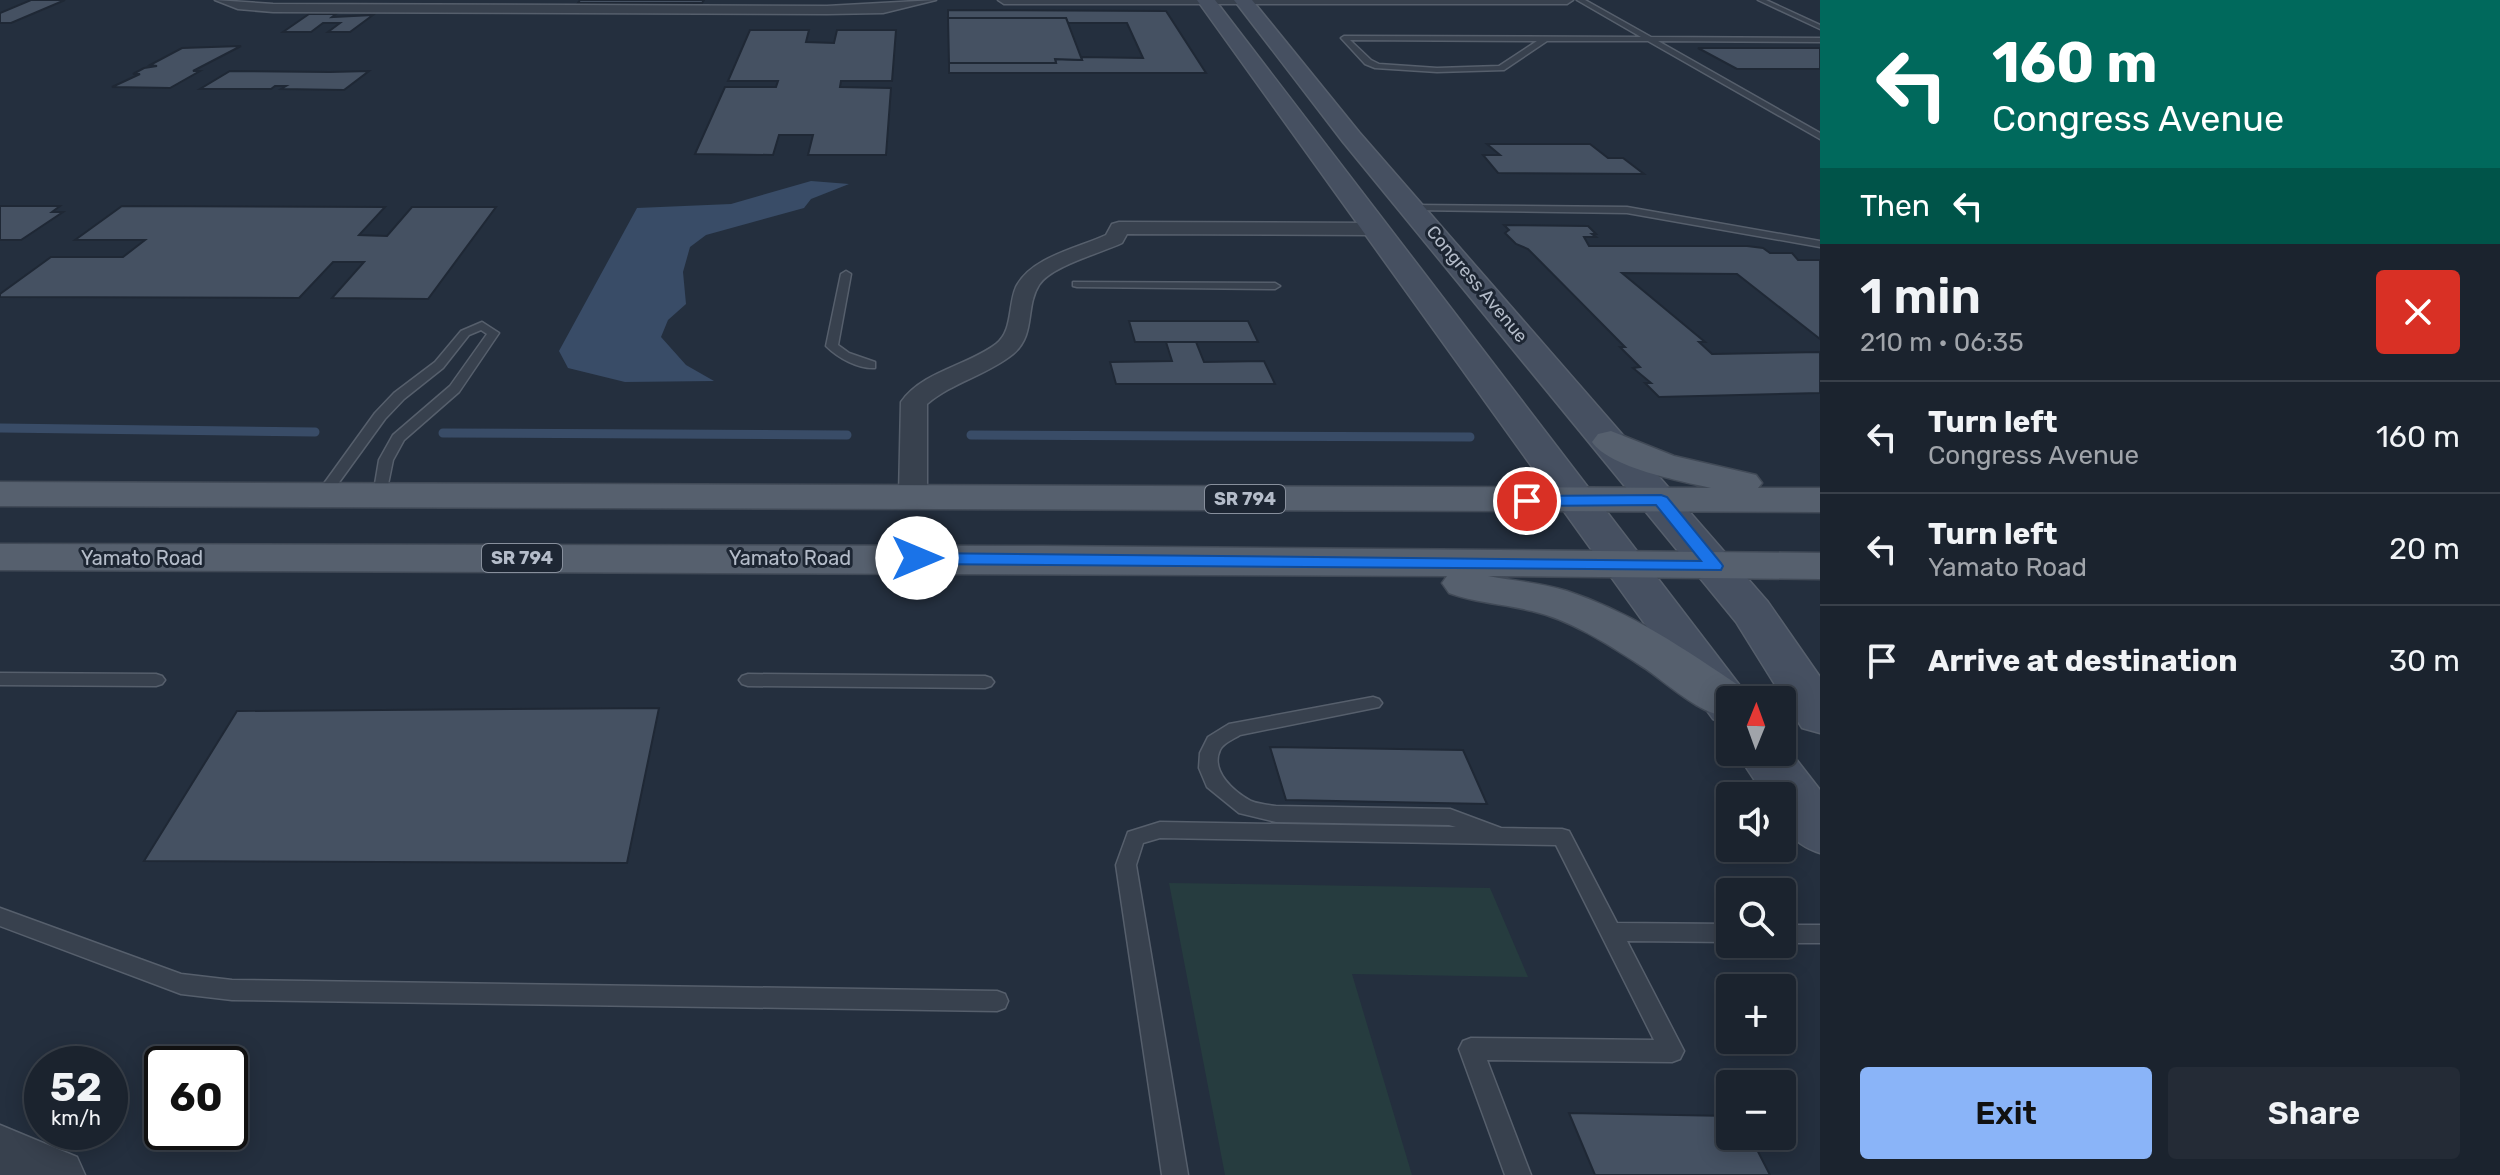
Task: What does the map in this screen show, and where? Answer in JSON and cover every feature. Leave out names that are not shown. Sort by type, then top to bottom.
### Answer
[{"type":"main road","points":[[1207,1],[1716,688]]},
{"type":"main road","name":"Congress Avenue","points":[[1243,1],[1351,137],[1661,500],[1752,612],[1820,715]]},
{"type":"main road","points":[[1611,442],[1662,465],[1820,500]]},
{"type":"main road","name":"SR 794","points":[[0,494],[1820,500]]},
{"type":"main road","name":"Yamato Road","points":[[0,557],[1028,558],[1820,566]]},
{"type":"main road","points":[[1413,563],[1489,593],[1530,596],[1567,607],[1644,646],[1716,695]]},
{"type":"main road","points":[[1772,766],[1820,831]]},
{"type":"street","points":[[221,0],[273,8],[732,5],[867,9],[930,0]]},
{"type":"street","points":[[867,9],[905,0]]},
{"type":"street","points":[[1004,0],[1567,0]]},
{"type":"street","points":[[913,496],[914,402],[932,385],[1007,348],[1016,335],[1029,283],[1050,267],[1115,239],[1119,228],[1375,229]]},
{"type":"street","points":[[0,1150],[59,1175]]},
{"type":"lane","points":[[1580,0],[1820,136]]},
{"type":"lane","points":[[1761,0],[1820,27]]},
{"type":"lane","points":[[1804,19],[1820,19]]},
{"type":"lane","points":[[1545,39],[1501,68],[1401,69],[1368,62],[1344,38],[1820,40]]},
{"type":"lane","points":[[1417,213],[1624,218],[1816,244]]},
{"type":"lane","points":[[846,274],[832,346],[845,356],[871,365]]},
{"type":"lane","points":[[1077,284],[1275,286]]},
{"type":"lane","points":[[322,496],[389,406],[439,365],[465,333],[482,325],[493,333],[455,389],[398,438],[386,460],[380,496]]},
{"type":"lane","points":[[0,679],[156,680]]},
{"type":"lane","points":[[748,680],[985,682]]},
{"type":"lane","points":[[1373,703],[1235,729],[1215,742],[1209,753],[1209,768],[1214,782],[1246,808],[1276,814],[1450,817],[1509,838]]},
{"type":"lane","points":[[1175,1175],[1126,865],[1135,838],[1160,830],[1562,837],[1672,1051],[1471,1049],[1518,1175]]},
{"type":"lane","points":[[0,917],[181,984],[232,990],[997,1001]]},
{"type":"lane","points":[[1611,932],[1716,933]]},
{"type":"lane","points":[[1796,934],[1820,934]]},
{"type":"green space","points":[[1169,883],[1490,888],[1528,977],[1352,974],[1412,1175],[1225,1175]]},
{"type":"water","points":[[811,181],[849,184],[811,199],[804,208],[706,235],[690,247],[683,272],[686,304],[668,320],[661,337],[686,365],[714,381],[625,382],[568,368],[559,351],[637,208],[731,204]]},
{"type":"building","points":[[31,0],[65,0],[11,23],[0,23],[0,13]]},
{"type":"building","points":[[580,0],[704,0],[702,3],[578,3]]},
{"type":"building","points":[[948,10],[1166,11],[1206,73],[949,73],[949,63],[1056,63],[1055,59],[1082,60],[1081,57],[1143,58],[1127,23],[1068,23],[1066,18],[948,18]]},
{"type":"building","points":[[309,14],[336,14],[332,17],[373,15],[350,32],[328,32],[340,23],[323,23],[311,32],[283,32]]},
{"type":"building","points":[[948,18],[1066,18],[1082,60],[1055,59],[1056,63],[949,63]]},
{"type":"building","points":[[750,30],[809,30],[806,42],[834,43],[837,30],[896,30],[892,81],[841,81],[840,87],[891,88],[886,155],[808,155],[813,135],[779,135],[773,155],[695,154],[725,87],[776,87],[778,81],[728,81]]},
{"type":"building","points":[[241,46],[193,71],[200,71],[170,88],[112,87],[140,74],[133,74],[144,68],[157,66],[150,65],[182,48]]},
{"type":"building","points":[[1698,48],[1820,48],[1820,69],[1737,69]]},
{"type":"building","points":[[230,71],[369,71],[344,90],[281,89],[286,86],[271,89],[200,89]]},
{"type":"building","points":[[1487,144],[1590,144],[1608,158],[1623,158],[1644,174],[1498,173],[1483,155],[1500,155]]},
{"type":"building","points":[[0,206],[60,206],[52,212],[63,212],[21,240],[0,240]]},
{"type":"building","points":[[122,206],[385,207],[359,235],[387,236],[412,207],[496,207],[428,299],[332,298],[364,262],[333,262],[299,298],[0,297],[51,257],[123,257],[145,240],[75,240]]},
{"type":"building","points":[[1504,225],[1588,226],[1596,234],[1592,234],[1596,237],[1584,237],[1589,246],[1747,246],[1763,248],[1770,253],[1792,253],[1798,260],[1820,260],[1820,339],[1737,274],[1622,273],[1705,342],[1699,342],[1712,354],[1820,352],[1820,393],[1659,397],[1645,383],[1651,383],[1633,368],[1640,367],[1620,347],[1625,347],[1528,249],[1516,244],[1505,233],[1509,230]]},
{"type":"building","points":[[1129,321],[1248,321],[1258,342],[1135,342]]},
{"type":"building","points":[[1166,342],[1196,342],[1204,362],[1264,361],[1275,384],[1116,384],[1110,362],[1172,361]]},
{"type":"building","points":[[659,708],[627,863],[144,861],[237,711]]},
{"type":"building","points":[[1270,747],[1463,750],[1487,804],[1286,800]]},
{"type":"building","points":[[1569,1113],[1716,1116],[1716,1150],[1757,1150],[1770,1175],[1595,1175]]},
{"type":"waterway","points":[[0,428],[315,432]]},
{"type":"waterway","points":[[443,433],[847,435]]},
{"type":"waterway","points":[[971,435],[1470,437]]},
{"type":"route","points":[[917,558],[1714,566],[1661,500],[1527,501]]}]
